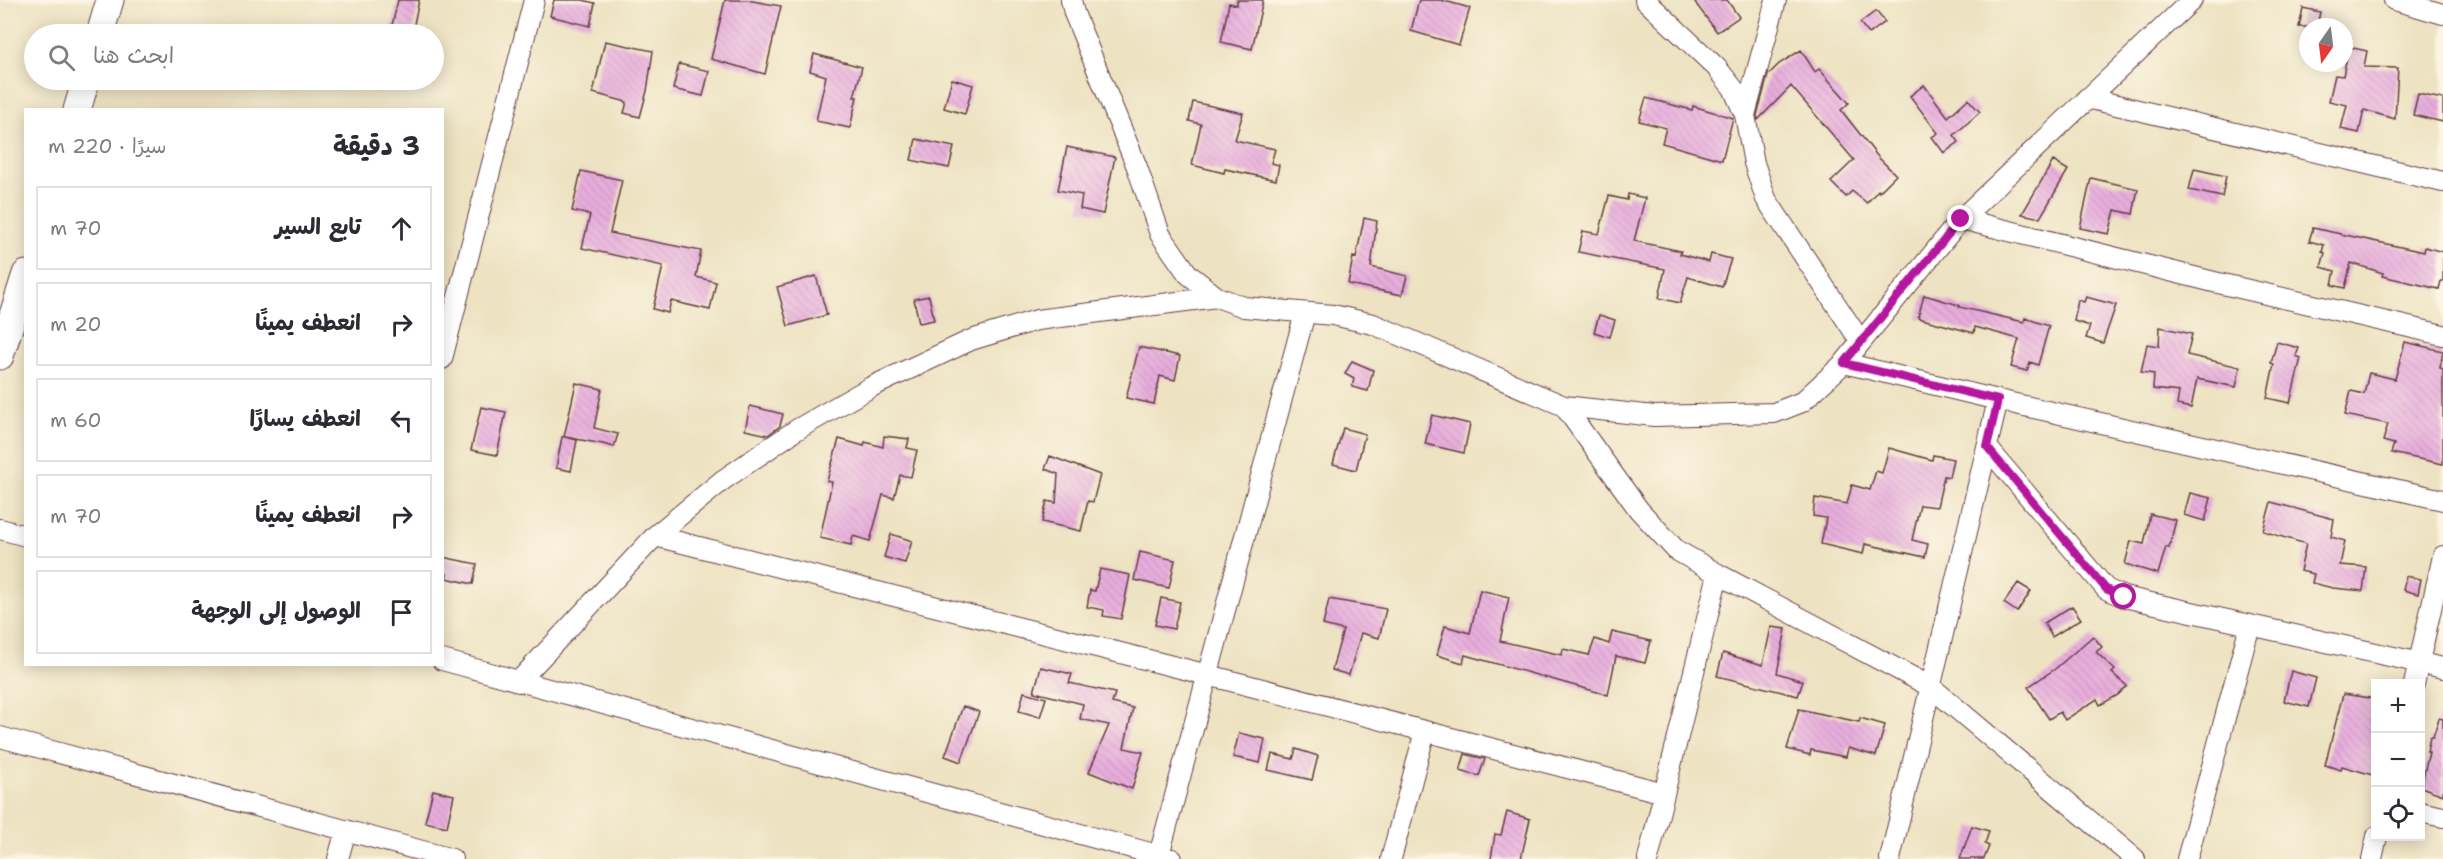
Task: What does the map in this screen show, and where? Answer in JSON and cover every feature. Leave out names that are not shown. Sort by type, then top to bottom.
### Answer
[{"type":"street","points":[[103,24],[110,0]]},
{"type":"street","points":[[444,350],[534,0]]},
{"type":"street","points":[[1071,0],[1074,13],[1137,167],[1160,234],[1188,274],[1217,297],[1244,307],[1333,315],[1373,324],[1564,406],[1654,416],[1774,413],[1802,402],[1844,363],[1961,219],[2192,0]]},
{"type":"street","points":[[1645,0],[1718,68],[1733,87],[1745,115],[1754,163],[1767,199],[1861,342]]},
{"type":"street","points":[[1745,115],[1776,0]]},
{"type":"street","points":[[2394,0],[2443,14]]},
{"type":"street","points":[[77,108],[83,90]]},
{"type":"street","points":[[2087,98],[2443,182]]},
{"type":"street","points":[[1961,219],[2214,282],[2443,335]]},
{"type":"street","points":[[0,356],[24,280]]},
{"type":"street","points":[[518,682],[655,536],[723,480],[796,430],[871,387],[971,340],[1037,320],[1217,297]]},
{"type":"street","points":[[444,661],[1163,858],[1208,675],[1305,313]]},
{"type":"street","points":[[1844,363],[2443,500]]},
{"type":"street","points":[[1890,859],[1998,400]]},
{"type":"street","points":[[1564,406],[1639,510],[1676,550],[1931,687],[2135,859]]},
{"type":"street","points":[[1987,447],[2106,589],[2124,597],[2443,668]]},
{"type":"street","points":[[0,529],[24,535]]},
{"type":"street","points":[[655,536],[1664,793]]},
{"type":"street","points":[[2415,679],[2443,556]]},
{"type":"street","points":[[1648,859],[1718,574]]},
{"type":"street","points":[[2187,859],[2250,625]]},
{"type":"street","points":[[1391,859],[1425,731]]},
{"type":"street","points":[[0,737],[452,859]]},
{"type":"street","points":[[2425,813],[2443,817]]},
{"type":"street","points":[[338,859],[346,830]]},
{"type":"street","points":[[2372,859],[2376,841]]},
{"type":"building","points":[[398,0],[419,0],[414,24],[392,24]]},
{"type":"building","points":[[554,0],[582,0],[595,3],[590,26],[550,16]]},
{"type":"building","points":[[725,0],[747,0],[781,6],[765,74],[711,59]]},
{"type":"building","points":[[1237,0],[1263,0],[1252,49],[1221,42],[1229,3],[1237,5]]},
{"type":"building","points":[[1419,0],[1441,0],[1470,8],[1459,45],[1411,31]]},
{"type":"building","points":[[1693,0],[1727,0],[1739,17],[1717,32]]},
{"type":"building","points":[[2303,8],[2320,12],[2319,18],[2301,18]]},
{"type":"building","points":[[1876,11],[1885,22],[1869,34],[1860,23]]},
{"type":"building","points":[[605,41],[653,51],[647,91],[640,117],[624,113],[627,102],[593,93]]},
{"type":"building","points":[[2353,48],[2367,51],[2364,67],[2398,68],[2395,119],[2364,110],[2359,133],[2341,129],[2347,105],[2329,101],[2335,75],[2343,76],[2344,72],[2353,72]]},
{"type":"building","points":[[1801,50],[1815,72],[1819,69],[1849,103],[1841,110],[1878,157],[1896,175],[1867,203],[1852,191],[1846,197],[1831,182],[1854,160],[1791,86],[1758,120],[1757,115],[1768,75],[1779,64]]},
{"type":"building","points":[[814,54],[862,67],[854,97],[857,97],[850,128],[816,121],[826,76],[810,71]]},
{"type":"building","points":[[679,64],[709,71],[703,96],[673,89]]},
{"type":"building","points":[[952,79],[973,85],[965,114],[944,108]]},
{"type":"building","points":[[1924,85],[1948,117],[1968,99],[1980,112],[1954,135],[1959,142],[1944,153],[1932,137],[1938,133],[1910,96]]},
{"type":"building","points":[[2418,94],[2443,99],[2443,122],[2413,115]]},
{"type":"building","points":[[1646,98],[1692,110],[1693,106],[1733,118],[1722,160],[1662,143],[1666,128],[1639,121]]},
{"type":"building","points":[[1193,102],[1243,113],[1235,140],[1275,149],[1271,163],[1279,165],[1276,180],[1225,169],[1224,173],[1192,165],[1201,124],[1189,121]]},
{"type":"building","points":[[916,139],[954,147],[949,168],[911,160]]},
{"type":"building","points":[[1067,147],[1115,157],[1103,214],[1080,209],[1082,195],[1058,190]]},
{"type":"building","points":[[2053,161],[2068,170],[2040,218],[2022,214]]},
{"type":"building","points":[[2194,169],[2226,176],[2222,197],[2189,190]]},
{"type":"building","points":[[581,171],[622,180],[610,233],[701,251],[696,277],[716,282],[710,310],[671,301],[668,313],[653,309],[663,266],[582,248],[590,215],[572,211]]},
{"type":"building","points":[[2091,178],[2138,189],[2133,214],[2115,210],[2109,234],[2080,228]]},
{"type":"building","points":[[1628,194],[1645,198],[1634,241],[1681,251],[1680,254],[1709,262],[1711,254],[1731,259],[1722,287],[1688,277],[1680,303],[1659,298],[1665,269],[1578,252],[1583,231],[1599,234],[1609,196],[1627,200]]},
{"type":"building","points":[[1364,218],[1377,221],[1371,267],[1407,276],[1402,295],[1348,284]]},
{"type":"building","points":[[2313,228],[2424,252],[2425,247],[2443,252],[2443,281],[2439,289],[2382,276],[2383,273],[2351,263],[2345,288],[2332,285],[2335,271],[2321,267],[2325,253],[2322,252],[2324,245],[2309,241]]},
{"type":"building","points":[[816,276],[827,315],[788,326],[777,287]]},
{"type":"building","points":[[1924,295],[1959,305],[1959,307],[2024,322],[2025,318],[2049,326],[2038,365],[2030,362],[2027,371],[2011,367],[2019,339],[1975,327],[1974,333],[1918,318]]},
{"type":"building","points":[[929,296],[934,320],[919,323],[914,299]]},
{"type":"building","points":[[2086,297],[2116,305],[2103,343],[2086,338],[2090,326],[2074,321],[2078,300],[2084,302]]},
{"type":"building","points":[[1599,315],[1615,320],[1610,337],[1594,332]]},
{"type":"building","points":[[2160,327],[2192,334],[2187,355],[2240,367],[2236,387],[2197,379],[2191,408],[2177,405],[2179,392],[2153,389],[2154,374],[2141,372],[2147,344],[2159,346]]},
{"type":"building","points":[[2277,342],[2299,348],[2296,356],[2301,358],[2290,403],[2267,398],[2274,364],[2271,363]]},
{"type":"building","points":[[2405,342],[2443,351],[2440,368],[2443,369],[2443,464],[2391,453],[2394,444],[2383,441],[2388,424],[2345,415],[2351,391],[2364,394],[2369,373],[2395,379]]},
{"type":"building","points":[[1139,347],[1180,356],[1175,380],[1160,376],[1154,404],[1126,398]]},
{"type":"building","points":[[1352,361],[1373,370],[1368,391],[1352,387],[1354,379],[1345,374]]},
{"type":"building","points":[[576,383],[602,389],[594,428],[618,434],[614,447],[565,437],[577,440],[571,471],[556,468]]},
{"type":"building","points":[[750,406],[783,414],[780,426],[768,435],[745,430]]},
{"type":"building","points":[[481,407],[506,412],[497,455],[471,450]]},
{"type":"building","points":[[1432,415],[1470,424],[1464,453],[1425,444]]},
{"type":"building","points":[[1343,428],[1365,434],[1356,470],[1333,464]]},
{"type":"building","points":[[884,436],[909,439],[907,448],[917,450],[911,477],[900,475],[894,498],[883,495],[870,541],[853,536],[851,545],[820,538],[832,482],[827,481],[839,439],[864,446],[865,442],[883,447]]},
{"type":"building","points":[[1889,448],[1932,460],[1933,455],[1953,459],[1949,477],[1944,476],[1937,507],[1920,505],[1912,540],[1928,544],[1925,557],[1865,544],[1863,554],[1821,544],[1826,518],[1813,516],[1815,498],[1847,504],[1852,485],[1870,490],[1876,471],[1882,473]]},
{"type":"building","points":[[1050,456],[1100,475],[1093,502],[1088,501],[1081,531],[1042,522],[1047,501],[1056,503],[1058,474],[1045,469]]},
{"type":"building","points":[[2190,493],[2211,498],[2205,521],[2184,515]]},
{"type":"building","points":[[2271,502],[2334,519],[2331,537],[2345,541],[2340,565],[2366,567],[2363,591],[2312,583],[2314,574],[2300,571],[2306,544],[2263,531]]},
{"type":"building","points":[[2150,514],[2176,520],[2169,548],[2166,547],[2158,574],[2125,564],[2131,541],[2144,544]]},
{"type":"building","points":[[891,534],[912,541],[905,563],[884,557]]},
{"type":"building","points":[[1140,552],[1175,560],[1169,588],[1134,580]]},
{"type":"building","points":[[444,557],[477,564],[473,584],[446,578],[447,574],[444,573]]},
{"type":"building","points":[[1100,569],[1130,575],[1121,619],[1103,616],[1104,610],[1087,607],[1090,590],[1095,591]]},
{"type":"building","points":[[2406,576],[2421,579],[2418,594],[2403,590]]},
{"type":"building","points":[[2018,583],[2031,591],[2017,612],[2004,603]]},
{"type":"building","points":[[1480,590],[1509,597],[1500,641],[1562,655],[1563,649],[1589,655],[1595,639],[1609,644],[1612,632],[1651,641],[1645,663],[1616,656],[1608,695],[1465,655],[1463,663],[1437,655],[1445,626],[1470,633]]},
{"type":"building","points":[[1161,598],[1180,602],[1174,629],[1155,625]]},
{"type":"building","points":[[1329,599],[1386,609],[1379,638],[1361,633],[1349,675],[1332,670],[1343,630],[1323,625]]},
{"type":"building","points":[[2072,606],[2081,619],[2052,637],[2044,623]]},
{"type":"building","points":[[1771,627],[1786,629],[1777,673],[1803,681],[1798,696],[1717,676],[1723,653],[1763,665]]},
{"type":"building","points":[[2093,636],[2102,647],[2096,652],[2115,670],[2112,673],[2127,686],[2118,695],[2100,705],[2097,699],[2065,720],[2060,712],[2049,719],[2028,687],[2055,669]]},
{"type":"building","points":[[1041,667],[1072,674],[1069,683],[1115,693],[1112,703],[1133,708],[1124,748],[1143,752],[1132,789],[1089,772],[1109,725],[1080,719],[1083,704],[1034,692]]},
{"type":"building","points":[[2291,671],[2316,678],[2309,707],[2284,701]]},
{"type":"building","points":[[1024,692],[1046,698],[1040,717],[1019,711]]},
{"type":"building","points":[[2343,694],[2371,698],[2371,775],[2342,766],[2341,770],[2325,765]]},
{"type":"building","points":[[963,706],[979,712],[961,762],[945,756]]},
{"type":"building","points":[[1799,709],[1859,722],[1860,718],[1885,725],[1876,756],[1848,748],[1846,757],[1811,750],[1810,755],[1787,749]]},
{"type":"building","points":[[2439,718],[2443,719],[2443,795],[2425,788],[2425,770],[2429,752],[2427,752],[2430,737],[2433,737]]},
{"type":"building","points":[[1239,733],[1265,739],[1260,763],[1233,757]]},
{"type":"building","points":[[1296,749],[1318,756],[1312,780],[1268,770],[1272,754],[1293,759]]},
{"type":"building","points":[[1465,754],[1485,759],[1479,776],[1460,771]]},
{"type":"building","points":[[433,790],[454,795],[447,827],[425,822]]},
{"type":"building","points":[[1507,812],[1530,819],[1521,859],[1491,859],[1495,834],[1501,835]]},
{"type":"building","points":[[1972,826],[1989,831],[1985,844],[1989,846],[1984,859],[1960,859]]},
{"type":"route","points":[[1961,219],[1844,363],[1998,400],[1987,447],[2106,589],[2124,597]]}]
